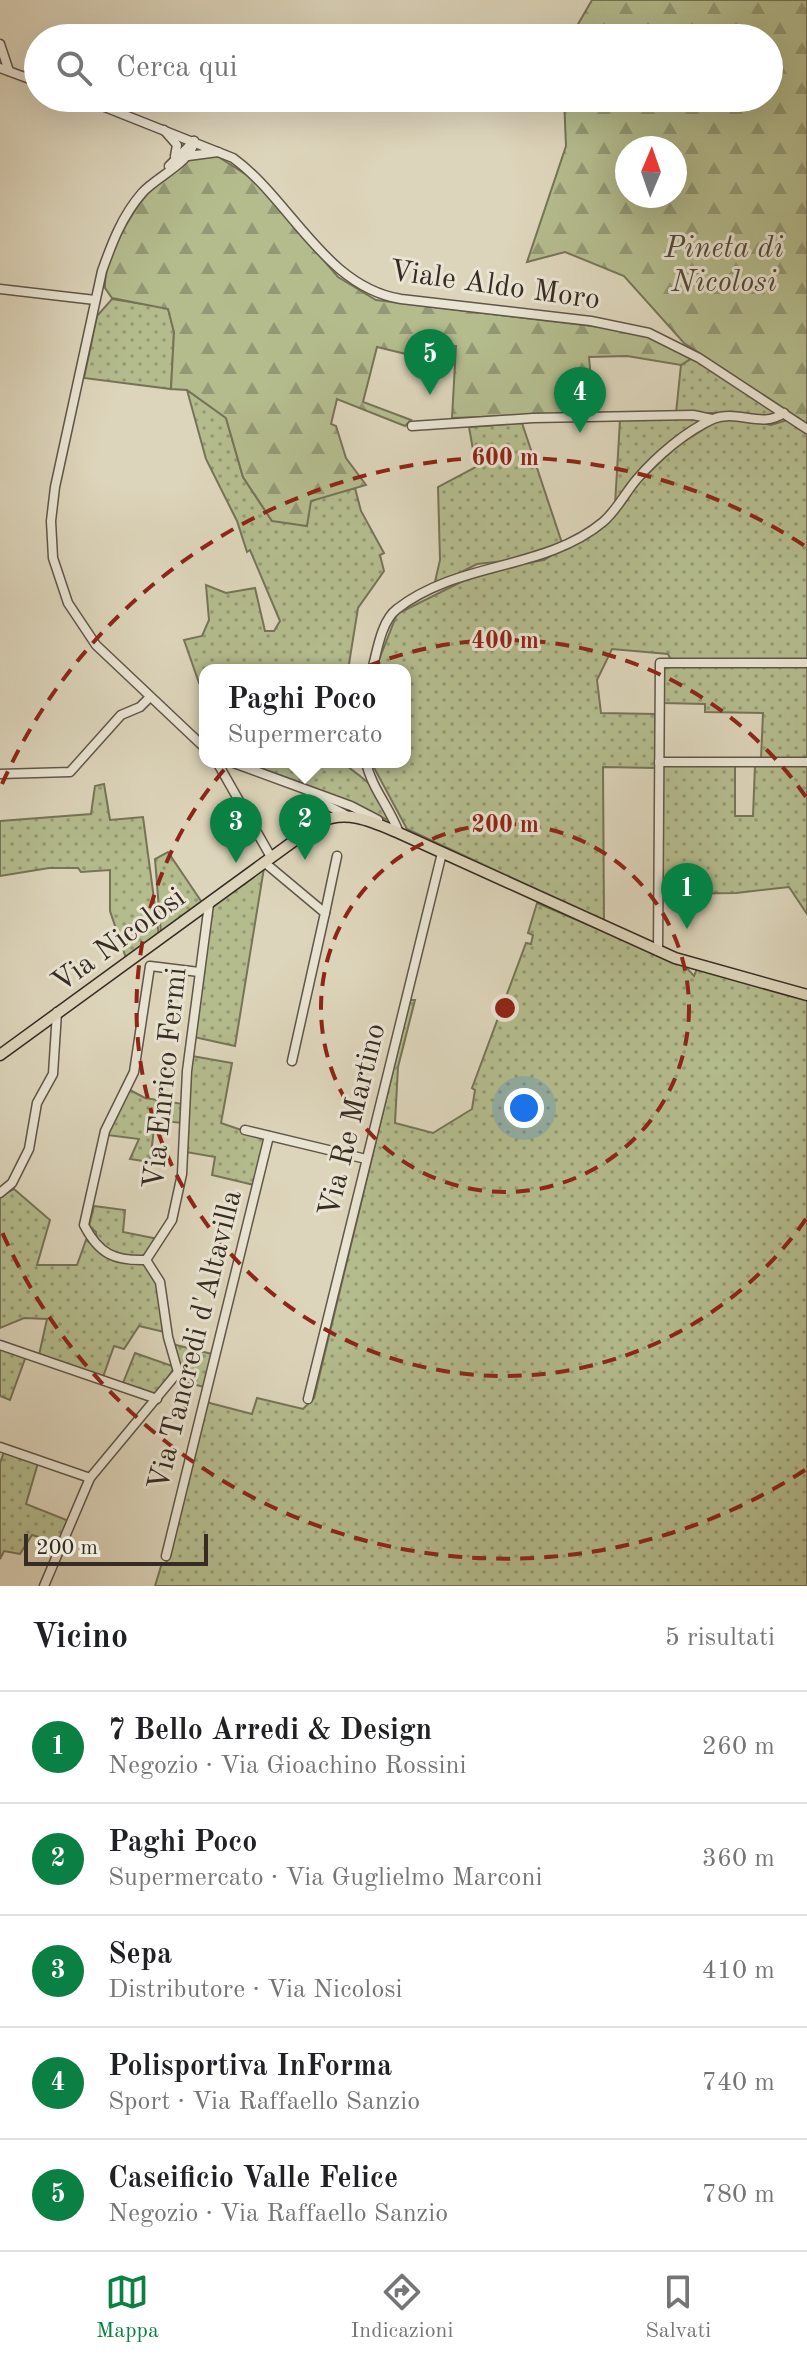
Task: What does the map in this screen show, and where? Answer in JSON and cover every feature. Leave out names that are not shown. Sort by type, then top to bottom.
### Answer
[{"type":"main road","points":[[349,816],[399,833],[658,951],[807,994]]},
{"type":"main road","name":"Via Nicolosi","points":[[0,1055],[320,822],[349,816]]},
{"type":"street","points":[[0,44],[5,69],[24,76]]},
{"type":"street","name":"Viale Aldo Moro","points":[[120,112],[222,152],[254,174],[338,268],[374,293],[401,299],[614,324],[649,333],[680,346],[807,429]]},
{"type":"street","points":[[163,128],[177,145],[167,170]]},
{"type":"street","points":[[175,156],[194,141]]},
{"type":"street","points":[[187,156],[194,141]]},
{"type":"street","points":[[199,743],[149,698],[84,630],[62,589],[53,558],[52,507],[95,300],[115,235],[143,192],[167,170],[187,156],[222,152]]},
{"type":"street","points":[[0,289],[95,300]]},
{"type":"street","points":[[374,664],[387,624],[398,608],[473,571],[545,554],[571,542],[603,522],[639,476],[671,447],[713,419],[725,416],[767,421],[784,413]]},
{"type":"street","points":[[412,426],[533,418],[693,415],[713,419]]},
{"type":"street","points":[[658,951],[660,663],[807,663]]},
{"type":"street","points":[[0,774],[70,772],[121,715],[140,707],[149,698]]},
{"type":"street","points":[[659,762],[807,762]]},
{"type":"street","points":[[220,768],[268,860],[325,913]]},
{"type":"street","points":[[246,768],[351,806],[399,833]]},
{"type":"street","points":[[367,768],[392,812],[399,833]]},
{"type":"street","points":[[287,784],[349,816]]},
{"type":"street","name":"Via Re Martino","points":[[308,1399],[442,853]]},
{"type":"street","points":[[292,1061],[337,856]]},
{"type":"street","name":"Via Enrico Fermi","points":[[146,1260],[172,1220],[182,1174],[187,1071],[209,904]]},
{"type":"street","points":[[44,1586],[90,1478],[177,1376],[160,1282],[146,1260],[118,1260],[97,1247],[84,1225],[105,1131],[134,1072],[150,966],[199,972]]},
{"type":"street","points":[[0,1193],[12,1183],[29,1149],[38,1100],[53,1074],[57,1012]]},
{"type":"street","points":[[245,1130],[366,1159]]},
{"type":"street","name":"Via Tancredi d'Altavilla","points":[[166,1556],[269,1136]]},
{"type":"street","points":[[0,1345],[157,1399]]},
{"type":"street","points":[[0,1447],[90,1478]]},
{"type":"green space","name":"Pineta di Nicolosi","points":[[592,0],[807,0],[807,424],[684,343],[624,276],[565,252],[527,262],[566,146],[565,112],[783,112],[783,24],[578,24]]},
{"type":"green space","points":[[217,156],[256,181],[338,277],[376,300],[625,330],[649,337],[692,358],[681,365],[627,356],[589,357],[594,413],[452,418],[456,346],[410,347],[410,355],[377,347],[363,402],[411,420],[405,426],[337,399],[331,424],[336,426],[346,458],[366,485],[311,501],[307,526],[272,521],[243,477],[226,418],[187,390],[171,389],[174,332],[168,309],[112,298],[105,288],[112,253],[147,194],[177,165],[195,157]]},
{"type":"green space","points":[[112,299],[168,308],[174,332],[171,389],[84,378],[97,316]]},
{"type":"green space","points":[[692,358],[773,411],[772,417],[734,413],[676,413],[681,365]]},
{"type":"green space","points":[[187,390],[226,418],[243,477],[272,521],[318,498],[355,488],[361,511],[384,553],[380,555],[384,571],[358,608],[349,664],[199,664],[199,683],[184,640],[202,636],[209,620],[206,585],[226,593],[255,588],[265,631],[274,631],[280,621],[250,550],[247,552],[237,521],[206,459]]},
{"type":"green space","points":[[691,418],[700,422],[615,505],[620,420]]},
{"type":"green space","points":[[743,419],[771,425],[787,420],[807,433],[807,659],[671,660],[668,654],[612,649],[597,680],[601,713],[655,714],[656,768],[603,767],[604,921],[407,829],[374,768],[411,768],[411,664],[377,664],[397,614],[485,570],[544,560],[605,523],[641,480],[677,446],[717,421]]},
{"type":"green space","points":[[522,423],[562,543],[505,561],[477,564],[434,586],[440,560],[438,487],[476,467],[469,427]]},
{"type":"green space","points":[[807,665],[807,759],[761,759],[763,713],[705,712],[705,704],[663,703],[663,671],[668,666]]},
{"type":"green space","points":[[807,764],[807,914],[789,887],[736,893],[662,894],[661,765],[735,765],[735,816],[753,816],[755,765]]},
{"type":"green space","points":[[261,768],[349,768],[379,794],[388,820]]},
{"type":"green space","points":[[104,784],[110,820],[143,817],[159,936],[126,958],[110,911],[110,870],[81,872],[78,868],[49,868],[0,876],[0,821],[91,814],[95,786]]},
{"type":"green space","points":[[168,852],[203,904],[161,934],[155,859]]},
{"type":"green space","points":[[264,868],[235,1046],[194,1037],[213,904]]},
{"type":"green space","points":[[537,903],[684,965],[694,976],[697,969],[807,1000],[807,1586],[155,1586],[162,1563],[166,1563],[170,1553],[206,1402],[252,1414],[257,1398],[303,1409],[314,1398],[410,1000],[415,1000],[398,1067],[395,1123],[433,1133],[472,1109],[475,1090],[472,1088],[526,943],[531,944],[533,935],[528,933]]},
{"type":"green space","points":[[192,1056],[232,1063],[221,1123],[265,1138],[254,1185],[212,1175],[215,1157],[186,1152]]},
{"type":"green space","points":[[128,1089],[145,1098],[183,1104],[182,1123],[155,1120],[150,1162],[130,1159],[139,1139],[107,1135]]},
{"type":"green space","points":[[14,1189],[50,1220],[37,1265],[77,1265],[86,1240],[117,1262],[144,1263],[159,1286],[164,1332],[139,1326],[124,1349],[114,1346],[103,1377],[39,1355],[47,1319],[24,1318],[0,1328],[0,1196]]},
{"type":"green space","points":[[94,1206],[125,1210],[123,1232],[158,1239],[143,1256],[116,1257],[97,1240],[96,1232],[89,1226]]},
{"type":"green space","points":[[172,1344],[212,1354],[204,1387],[177,1380],[181,1373]]},
{"type":"green space","points":[[0,1347],[26,1356],[10,1400],[0,1396]]},
{"type":"green space","points":[[135,1353],[175,1367],[156,1394],[123,1383]]},
{"type":"green space","points":[[4,1452],[38,1463],[26,1504],[69,1521],[59,1543],[32,1535],[20,1554],[4,1551],[0,1559],[0,1463]]},
{"type":"place","name":"Caseificio Valle Felice","points":[[430,395]]},
{"type":"place","name":"Polisportiva InForma","points":[[580,433]]},
{"type":"place","name":"Paghi Poco","points":[[305,860]]},
{"type":"place","name":"Sepa","points":[[236,863]]},
{"type":"place","name":"7 Bello Arredi & Design","points":[[687,929]]}]
